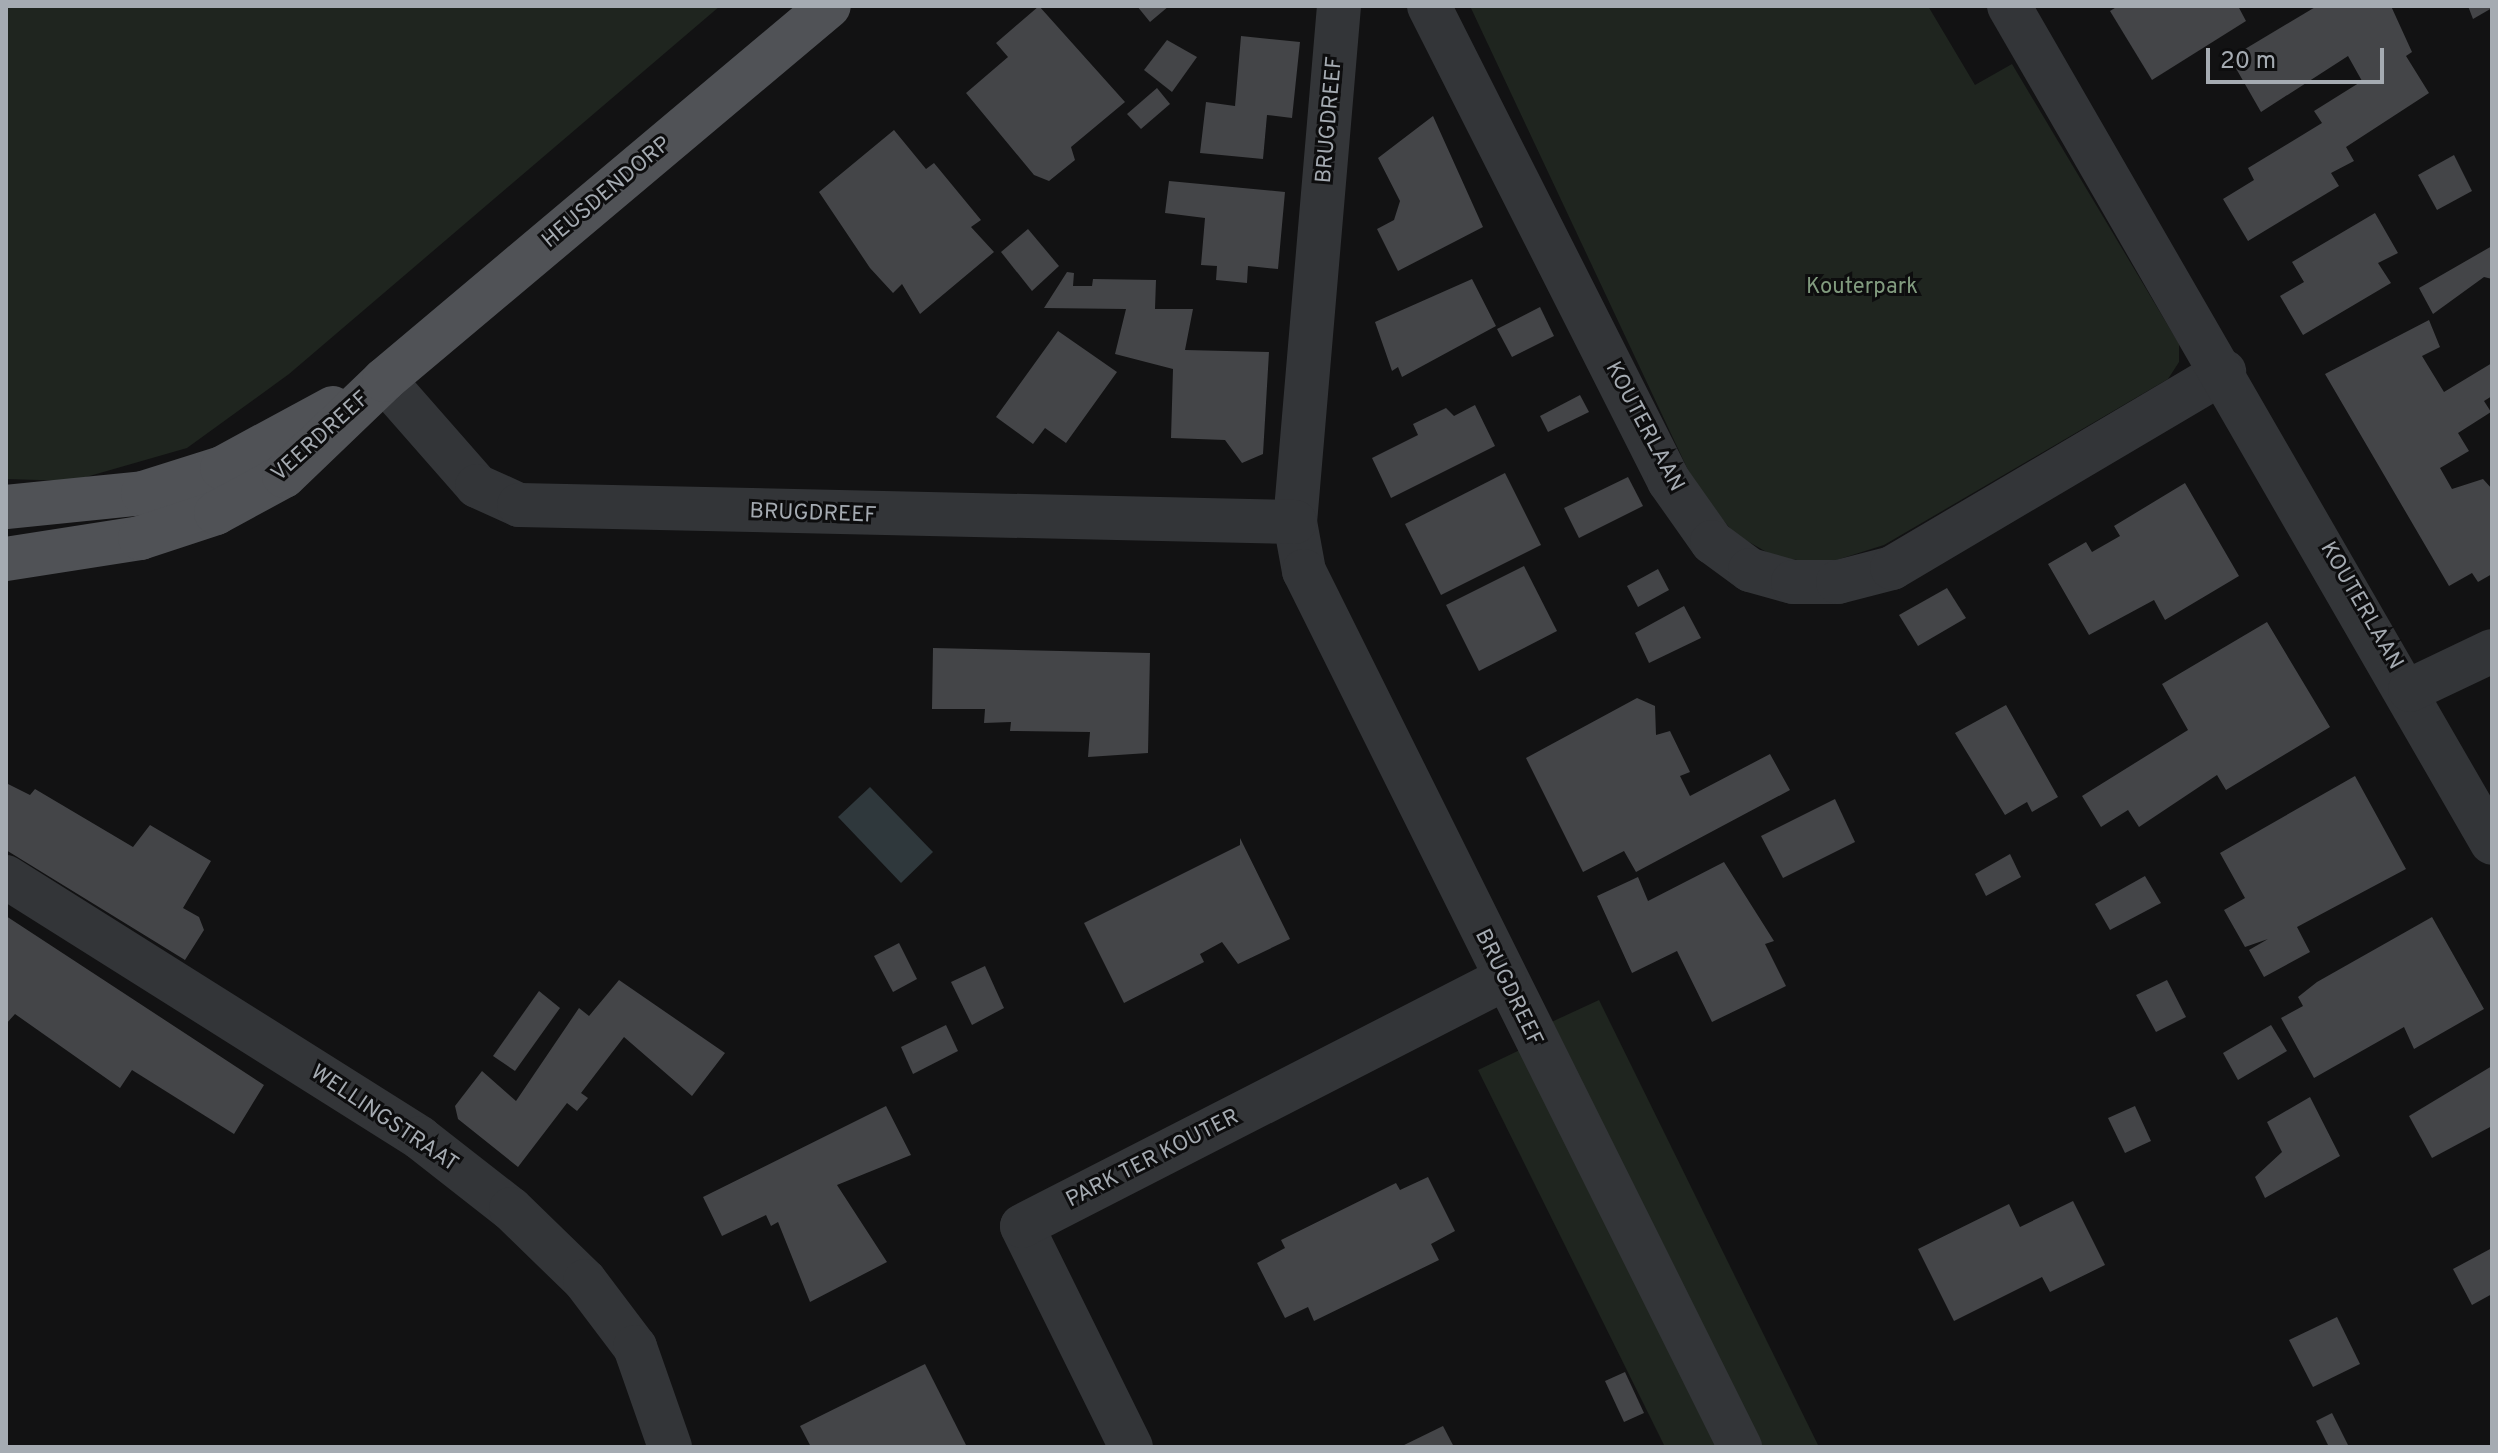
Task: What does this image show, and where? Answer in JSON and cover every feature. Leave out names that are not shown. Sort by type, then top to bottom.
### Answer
[{"type":"main road","name":"HEUSDENDORP","points":[[384,380],[829,6]]},
{"type":"main road","name":"VEERDREEF","points":[[6,507],[143,493],[222,468],[384,380]]},
{"type":"main road","name":"VEERDREEF","points":[[6,559],[140,538],[216,513],[284,476],[384,380]]},
{"type":"street","name":"BRUGDREEF","points":[[1339,6],[1295,522],[1304,571],[1504,979],[1740,1447]]},
{"type":"street","name":"KOUTERLAAN","points":[[1429,6],[1669,481],[1712,542],[1750,570],[1793,582],[1838,582],[1892,568],[2224,372]]},
{"type":"street","name":"KOUTERLAAN","points":[[2009,6],[2410,690],[2492,843]]},
{"type":"street","name":"BRUGDREEF","points":[[384,380],[477,486],[519,505],[1295,522]]},
{"type":"street","points":[[2410,690],[2492,651]]},
{"type":"street","name":"WELLINGSTRAAT","points":[[6,877],[420,1138],[511,1209],[585,1281],[635,1347],[670,1447]]},
{"type":"street","name":"PARK TER KOUTER","points":[[1131,1447],[1022,1226],[1504,979]]},
{"type":"green space","points":[[6,6],[720,6],[289,374],[187,448],[72,481],[6,479]]},
{"type":"green space","name":"Kouterpark","points":[[1470,6],[1928,6],[1975,85],[2012,64],[2179,344],[2179,362],[2168,379],[1884,545],[1827,563],[1777,558],[1735,534],[1697,489]]},
{"type":"green space","points":[[1599,1000],[1819,1447],[1757,1447],[1545,1025]]},
{"type":"green space","points":[[1524,1048],[1724,1447],[1665,1447],[1478,1070]]},
{"type":"shaded area","points":[[870,787],[933,852],[901,883],[838,817]]},
{"type":"building","points":[[1039,6],[1125,102],[1071,147],[1075,160],[1049,181],[1034,175],[966,93],[1008,57],[996,43]]},
{"type":"building","points":[[1137,6],[1169,6],[1150,22]]},
{"type":"building","points":[[2118,6],[2238,6],[2246,21],[2152,80],[2110,11]]},
{"type":"building","points":[[2317,6],[2391,6],[2412,52],[2406,56],[2429,93],[2346,147],[2354,161],[2331,173],[2339,186],[2248,241],[2223,199],[2254,180],[2248,168],[2322,123],[2314,111],[2362,81],[2348,56],[2261,112],[2230,58]]},
{"type":"building","points":[[2468,6],[2492,6],[2492,8],[2473,19]]},
{"type":"building","points":[[1241,36],[1300,42],[1292,118],[1267,115],[1263,159],[1200,153],[1206,102],[1235,106]]},
{"type":"building","points":[[1167,40],[1197,57],[1172,92],[1144,70]]},
{"type":"building","points":[[1157,88],[1170,104],[1141,129],[1127,114]]},
{"type":"building","points":[[1433,116],[1483,227],[1398,271],[1377,229],[1394,220],[1400,201],[1378,158]]},
{"type":"building","points":[[894,130],[926,169],[934,163],[981,220],[971,227],[994,252],[920,314],[902,284],[893,293],[870,268],[819,192]]},
{"type":"building","points":[[2454,155],[2472,191],[2437,210],[2418,175]]},
{"type":"building","points":[[1169,181],[1285,192],[1278,269],[1248,266],[1247,283],[1216,280],[1217,266],[1201,265],[1205,218],[1165,213]]},
{"type":"building","points":[[2375,213],[2398,253],[2378,263],[2391,283],[2303,335],[2280,296],[2304,282],[2292,262]]},
{"type":"building","points":[[1028,229],[1059,266],[1032,291],[1001,252]]},
{"type":"building","points":[[2492,246],[2492,279],[2484,277],[2433,314],[2419,288]]},
{"type":"building","points":[[1067,272],[1074,273],[1073,286],[1092,286],[1093,279],[1156,280],[1155,309],[1193,309],[1185,350],[1269,352],[1263,454],[1242,463],[1225,440],[1171,438],[1173,369],[1115,354],[1126,309],[1044,308]]},
{"type":"building","points":[[1472,279],[1496,326],[1402,377],[1398,367],[1392,371],[1375,322]]},
{"type":"building","points":[[1540,307],[1554,336],[1512,357],[1497,329]]},
{"type":"building","points":[[2429,320],[2440,347],[2422,356],[2444,392],[2492,363],[2492,396],[2484,401],[2491,412],[2458,433],[2469,451],[2440,468],[2452,489],[2483,479],[2492,489],[2492,574],[2478,582],[2472,573],[2449,586],[2325,374]]},
{"type":"building","points":[[1058,331],[1117,372],[1066,443],[1045,428],[1033,444],[996,417]]},
{"type":"building","points":[[1580,395],[1589,412],[1548,432],[1540,416]]},
{"type":"building","points":[[1475,405],[1495,446],[1391,498],[1372,458],[1418,435],[1413,424],[1446,408],[1454,416]]},
{"type":"building","points":[[1505,473],[1541,545],[1441,595],[1405,524]]},
{"type":"building","points":[[1628,477],[1643,506],[1579,538],[1564,508]]},
{"type":"building","points":[[2185,483],[2239,576],[2165,620],[2154,600],[2089,635],[2048,564],[2086,542],[2092,552],[2120,536],[2114,526]]},
{"type":"building","points":[[1524,566],[1557,631],[1479,671],[1446,605]]},
{"type":"building","points":[[1658,569],[1669,590],[1638,607],[1627,586]]},
{"type":"building","points":[[1947,588],[1966,618],[1918,646],[1899,615]]},
{"type":"building","points":[[1684,606],[1701,638],[1649,663],[1635,633]]},
{"type":"building","points":[[2267,622],[2330,727],[2226,790],[2217,775],[2139,827],[2128,810],[2101,827],[2082,796],[2188,730],[2162,684]]},
{"type":"building","points":[[933,648],[1150,653],[1148,753],[1088,757],[1090,732],[1010,731],[1011,722],[984,723],[985,709],[932,709]]},
{"type":"building","points":[[1637,698],[1655,706],[1656,735],[1670,731],[1690,772],[1680,776],[1690,796],[1770,754],[1790,790],[1636,872],[1624,851],[1583,872],[1526,758]]},
{"type":"building","points":[[2006,705],[2058,797],[2032,812],[2027,802],[2005,815],[1955,733]]},
{"type":"building","points":[[2355,776],[2406,869],[2297,927],[2310,952],[2264,977],[2249,950],[2268,939],[2245,947],[2224,910],[2245,898],[2220,853]]},
{"type":"building","points":[[6,783],[30,795],[35,789],[133,847],[150,825],[211,861],[183,908],[199,917],[204,930],[185,960],[6,850]]},
{"type":"building","points":[[1835,799],[1855,842],[1783,878],[1761,836]]},
{"type":"building","points":[[1240,838],[1290,939],[1238,964],[1222,942],[1200,954],[1204,962],[1124,1003],[1084,923],[1240,845]]},
{"type":"building","points":[[2010,854],[2021,877],[1986,896],[1975,874]]},
{"type":"building","points":[[1724,862],[1774,941],[1765,944],[1786,986],[1712,1022],[1677,951],[1632,973],[1597,896],[1638,877],[1648,901]]},
{"type":"building","points":[[2145,876],[2161,903],[2110,930],[2095,904]]},
{"type":"building","points":[[6,916],[264,1085],[234,1134],[132,1070],[120,1088],[15,1014],[6,1024]]},
{"type":"building","points":[[2432,917],[2484,1009],[2414,1049],[2404,1027],[2314,1078],[2281,1018],[2303,1006],[2298,997],[2317,982]]},
{"type":"building","points":[[899,943],[917,979],[893,992],[874,956]]},
{"type":"building","points":[[985,966],[1004,1008],[972,1025],[951,982]]},
{"type":"building","points":[[619,980],[725,1053],[692,1096],[624,1037],[581,1093],[588,1098],[577,1111],[567,1103],[518,1167],[458,1119],[455,1106],[482,1071],[516,1101],[579,1008],[589,1016]]},
{"type":"building","points":[[2167,980],[2186,1017],[2156,1032],[2136,995]]},
{"type":"building","points":[[539,991],[560,1008],[515,1071],[493,1056]]},
{"type":"building","points":[[946,1025],[958,1051],[913,1074],[901,1047]]},
{"type":"building","points":[[2271,1025],[2287,1051],[2238,1080],[2223,1053]]},
{"type":"building","points":[[2492,1066],[2492,1126],[2432,1158],[2409,1116]]},
{"type":"building","points":[[2310,1097],[2340,1156],[2265,1198],[2255,1177],[2282,1152],[2267,1122]]},
{"type":"building","points":[[886,1106],[911,1155],[837,1185],[887,1262],[810,1302],[778,1222],[771,1226],[766,1215],[722,1236],[703,1197]]},
{"type":"building","points":[[2135,1106],[2151,1141],[2125,1153],[2108,1118]]},
{"type":"building","points":[[1428,1177],[1455,1231],[1431,1244],[1439,1260],[1314,1321],[1308,1307],[1285,1318],[1257,1263],[1285,1248],[1281,1240],[1396,1183],[1400,1190]]},
{"type":"building","points":[[2073,1201],[2105,1265],[2050,1292],[2042,1277],[1954,1321],[1918,1249],[2009,1204],[2020,1227]]},
{"type":"building","points":[[2492,1248],[2492,1294],[2472,1305],[2453,1269]]},
{"type":"building","points":[[2337,1317],[2360,1364],[2313,1387],[2289,1340]]},
{"type":"building","points":[[925,1364],[967,1447],[811,1447],[800,1426]]},
{"type":"building","points":[[1625,1372],[1644,1413],[1624,1422],[1605,1381]]},
{"type":"building","points":[[2332,1413],[2349,1447],[2329,1447],[2316,1421]]},
{"type":"building","points":[[1443,1426],[1454,1447],[1400,1447]]}]
